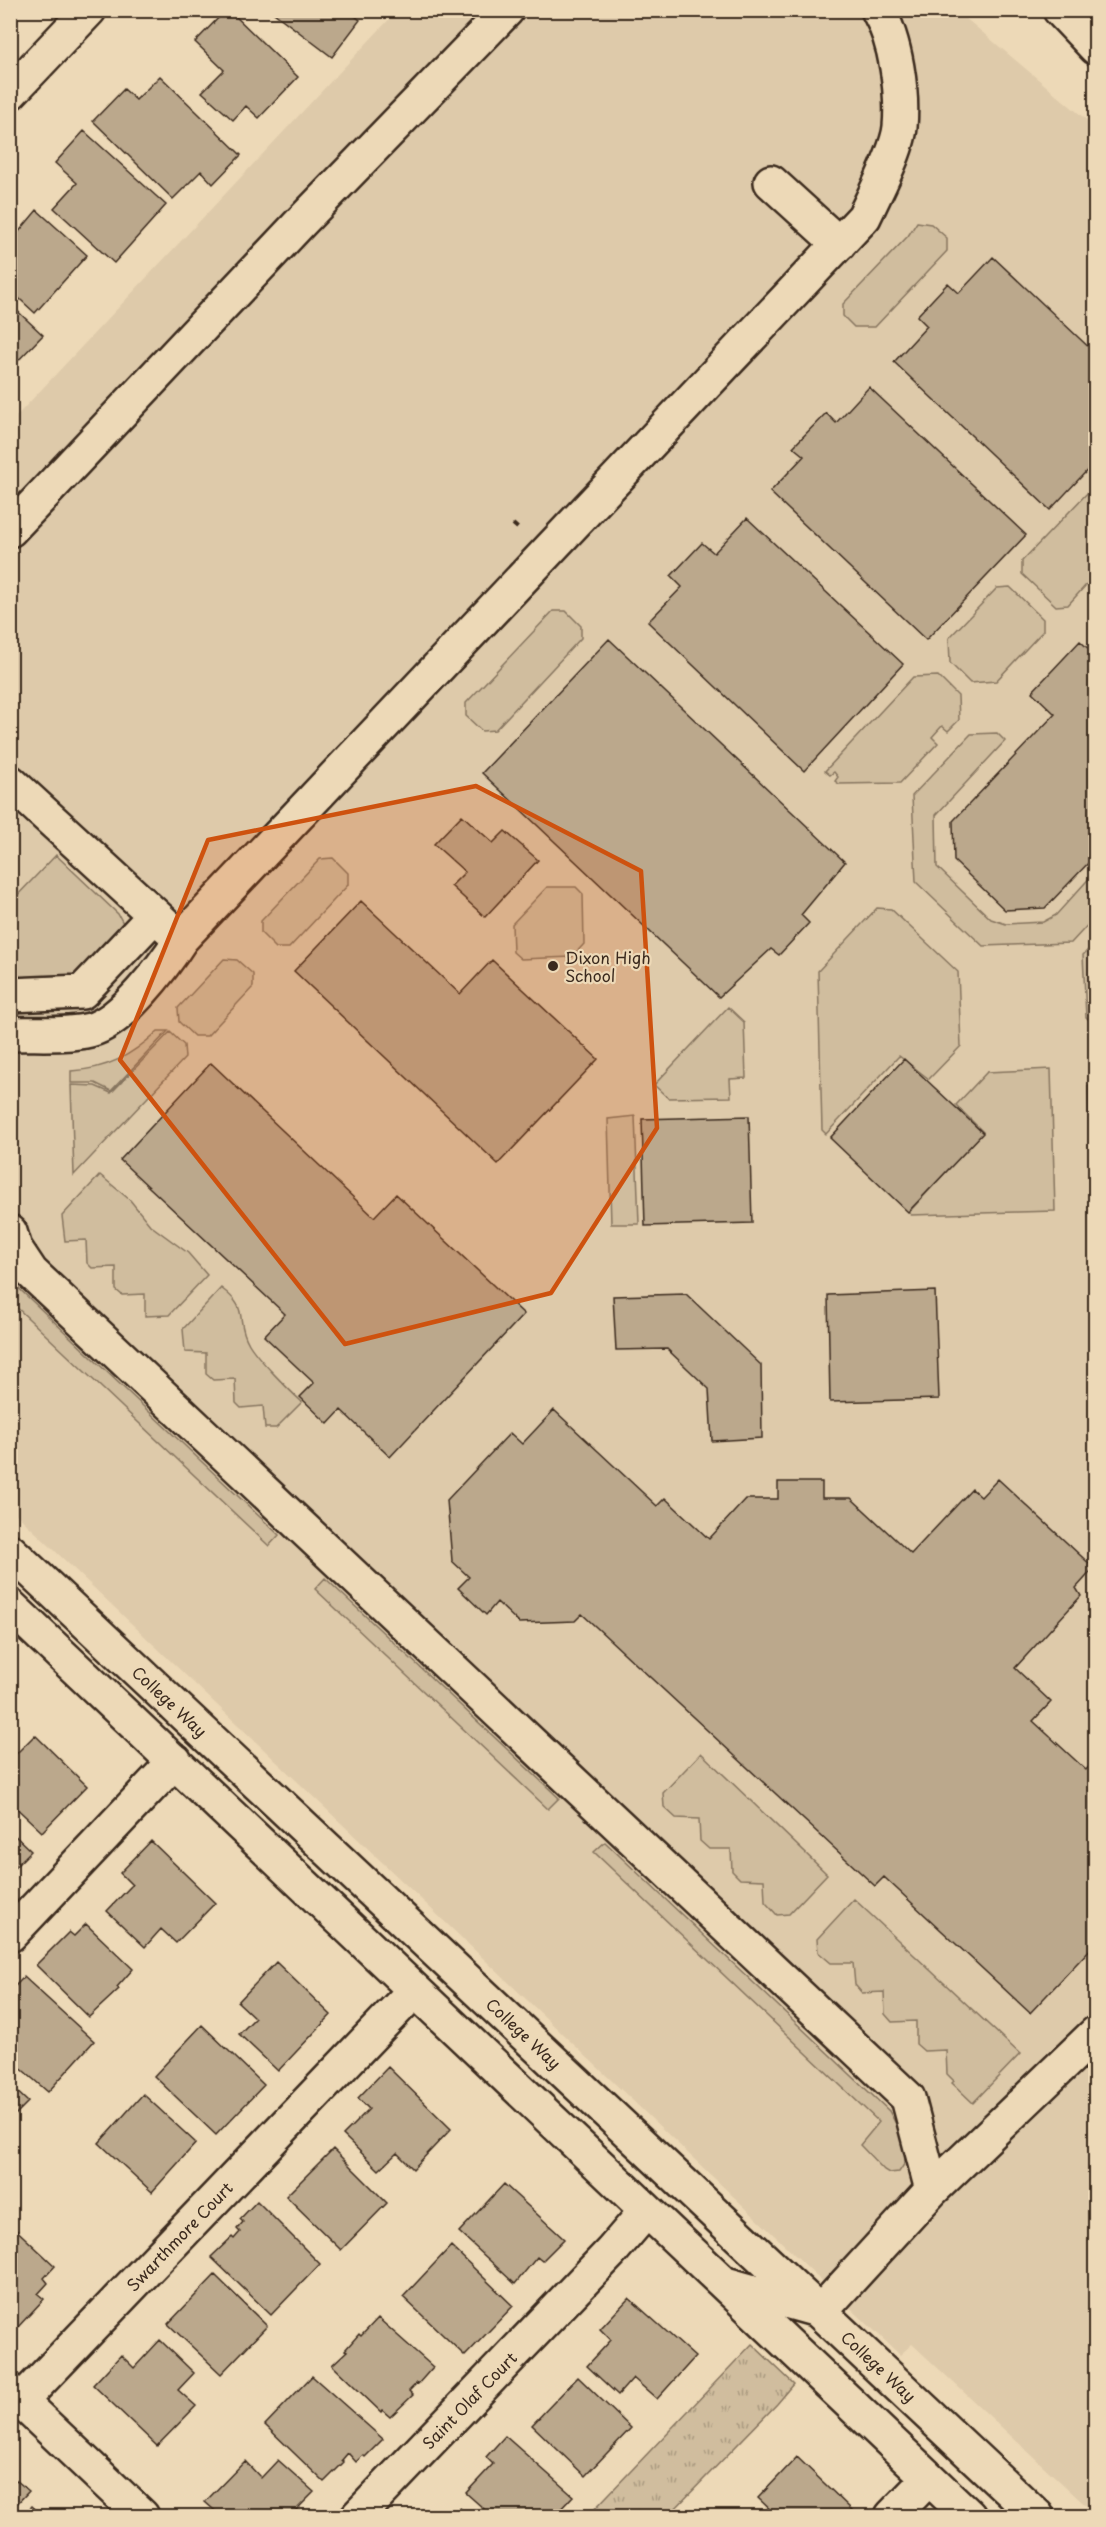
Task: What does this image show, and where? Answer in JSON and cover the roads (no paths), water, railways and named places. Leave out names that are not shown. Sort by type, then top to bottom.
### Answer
[{"type":"street","points":[[10,93],[89,10]]},
{"type":"street","points":[[10,530],[301,222],[507,10]]},
{"type":"street","points":[[10,1034],[90,1030],[103,1025],[131,1001],[161,969],[181,939],[864,217],[881,182],[900,129],[897,67],[886,24],[878,10]]},
{"type":"street","points":[[1060,10],[1095,48]]},
{"type":"street","points":[[771,182],[839,244]]},
{"type":"street","points":[[10,782],[181,939]]},
{"type":"street","points":[[10,995],[82,992],[155,915]]},
{"type":"street","points":[[10,1232],[15,1248],[31,1272],[908,2098],[932,2190]]},
{"type":"street","name":"College Way","points":[[10,1551],[1037,2517]]},
{"type":"street","points":[[10,1606],[969,2517]]},
{"type":"street","points":[[10,1935],[175,1761]]},
{"type":"street","name":"Swarthmore Court","points":[[16,2396],[414,1990]]},
{"type":"street","points":[[726,2284],[820,2311],[932,2190],[1095,2033]]},
{"type":"street","name":"Saint Olaf Court","points":[[358,2517],[581,2283],[646,2211]]},
{"type":"street","points":[[16,2396],[142,2517]]},
{"type":"street","points":[[892,2517],[929,2478]]},
{"type":"place","name":"Dixon High School","points":[[553,966]]}]
